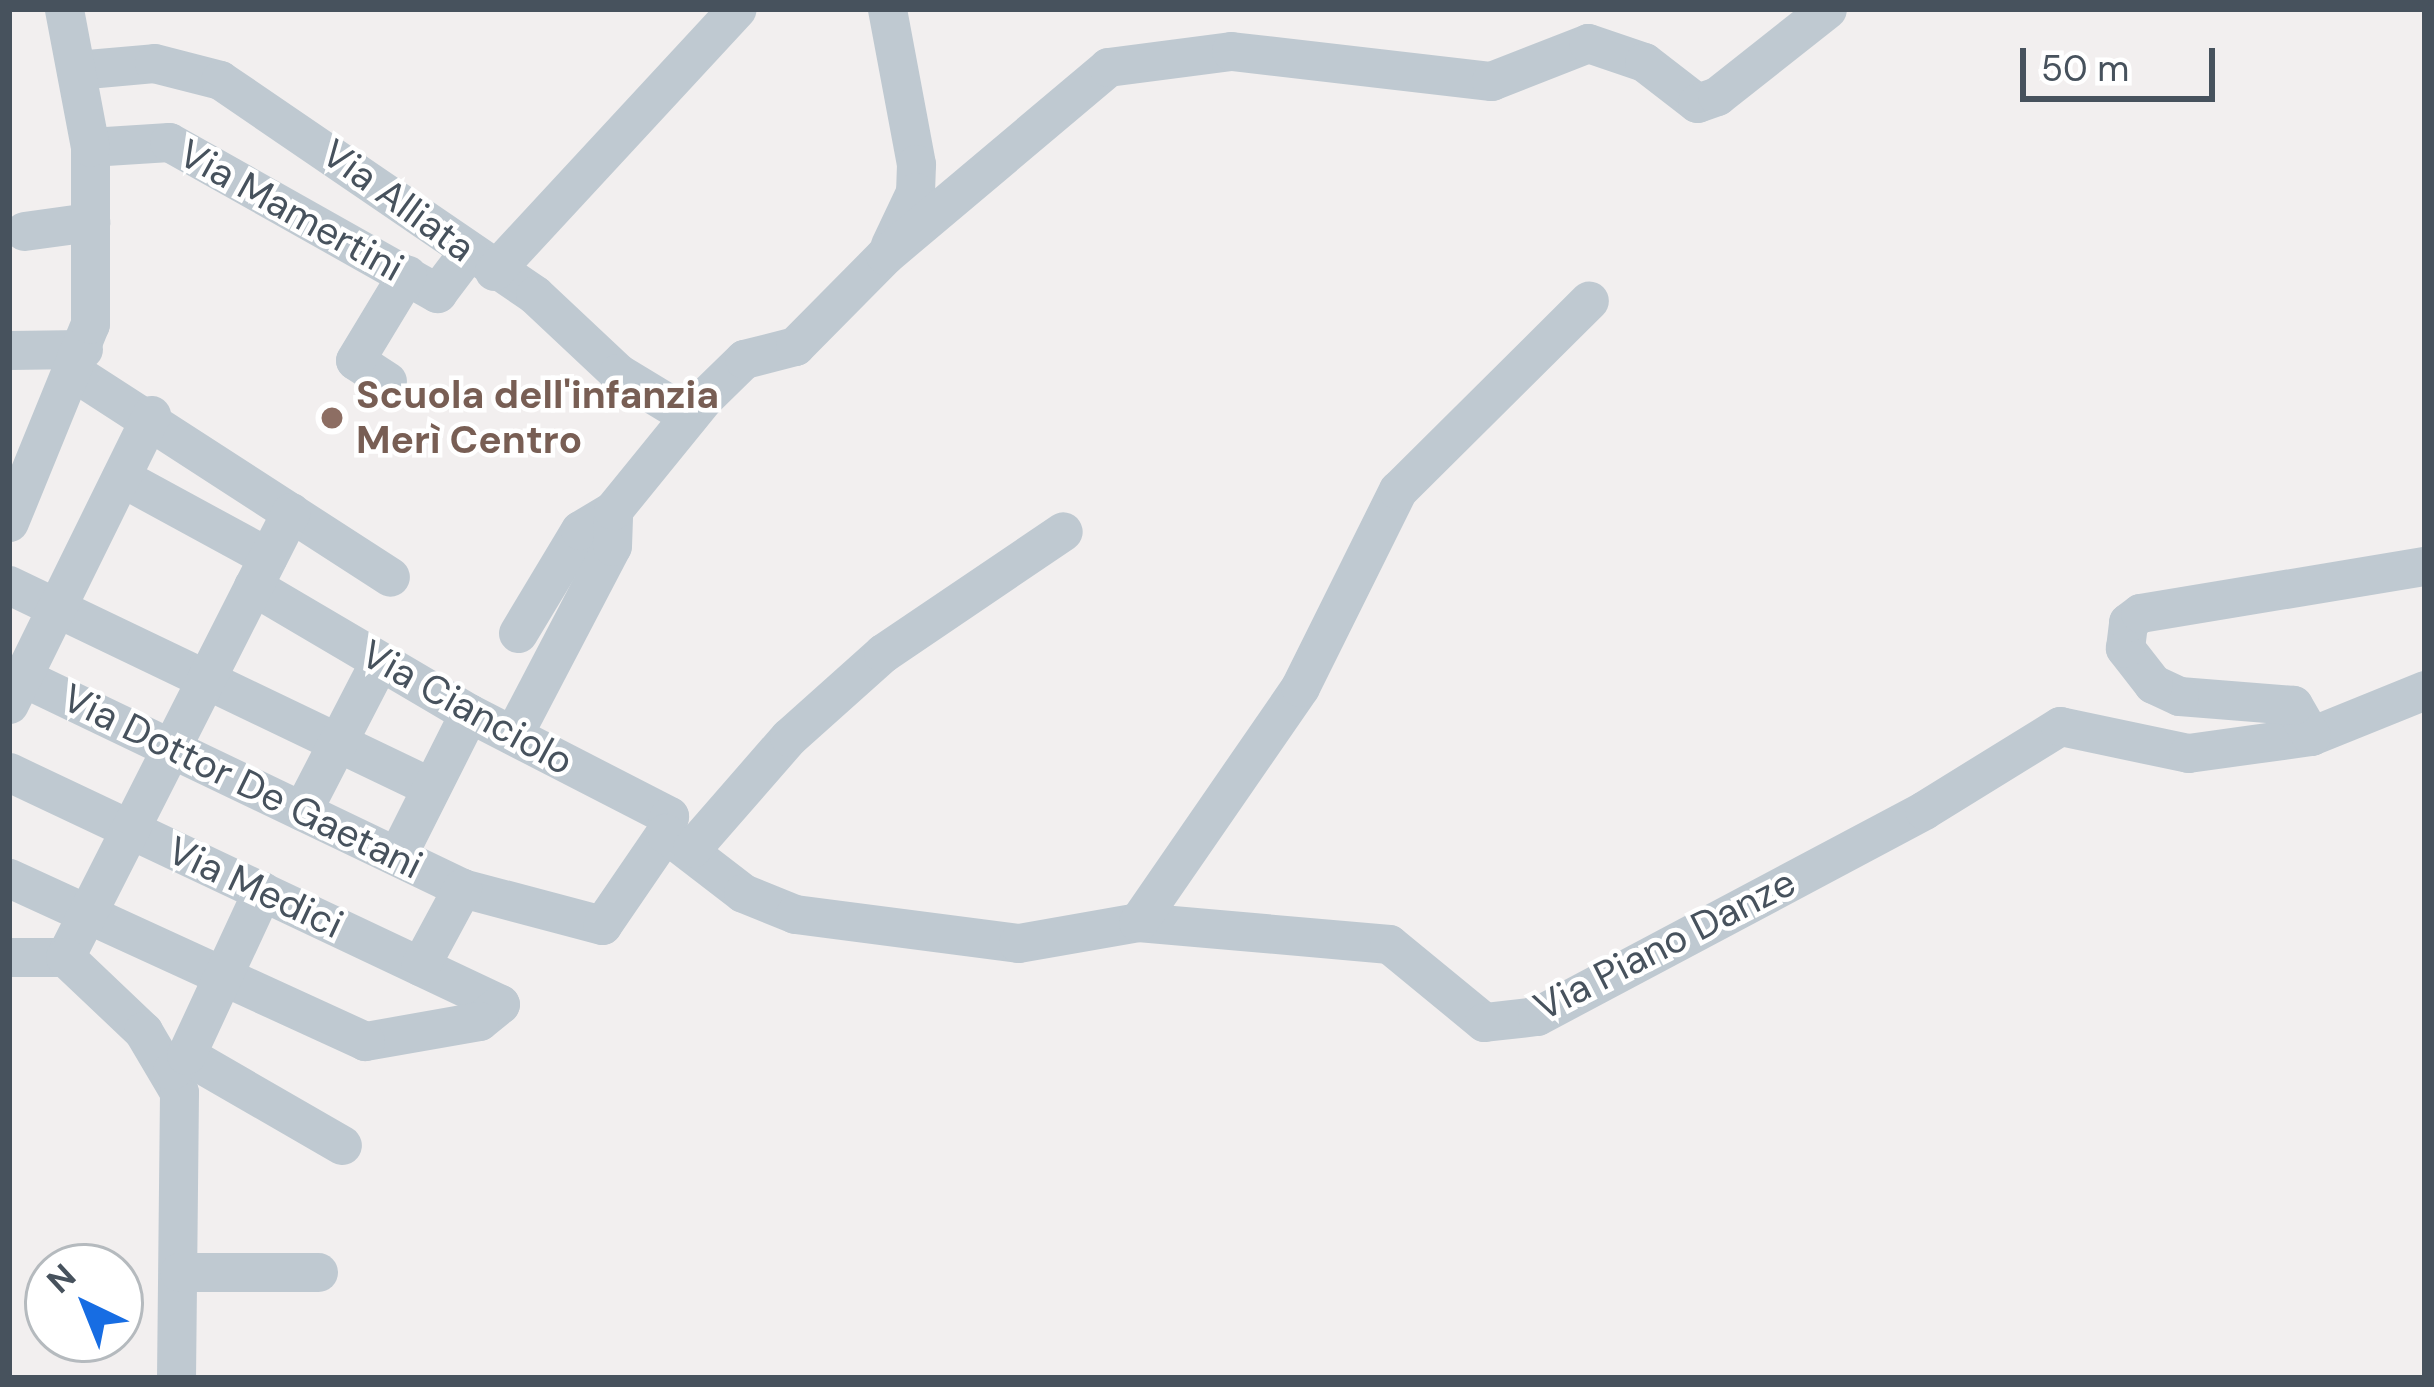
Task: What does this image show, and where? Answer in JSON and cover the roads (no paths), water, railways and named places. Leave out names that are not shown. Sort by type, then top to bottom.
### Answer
[{"type":"street","points":[[9,522],[90,325],[90,147],[64,9]]},
{"type":"street","points":[[481,261],[736,9]]},
{"type":"street","points":[[885,255],[915,192],[916,164],[887,9]]},
{"type":"street","points":[[518,633],[580,530],[613,510],[688,416],[744,359],[795,346],[885,255],[1076,91],[1136,58],[1231,51],[1491,81],[1588,43],[1644,62],[1697,103],[1717,96],[1827,9]]},
{"type":"street","name":"Via Alliata","points":[[76,70],[154,63],[220,80],[567,319],[618,373],[688,416]]},
{"type":"street","name":"Via Mamertini","points":[[90,147],[169,142],[437,293],[481,261]]},
{"type":"street","points":[[23,232],[90,222]]},
{"type":"street","points":[[387,381],[355,360],[407,274]]},
{"type":"street","points":[[1138,922],[1300,687],[1398,490],[1589,300]]},
{"type":"street","points":[[9,350],[79,361],[390,577]]},
{"type":"street","points":[[16,690],[151,415]]},
{"type":"street","name":"Via Cianciolo","points":[[121,477],[261,572],[379,662],[669,816],[678,841]]},
{"type":"street","points":[[513,735],[612,546],[613,510]]},
{"type":"street","points":[[65,957],[291,512]]},
{"type":"street","points":[[420,966],[462,888],[602,926],[678,841],[883,653],[1063,531]]},
{"type":"street","points":[[2311,736],[2293,706],[2179,697],[2152,684],[2125,648],[2128,622],[2140,613],[2425,566]]},
{"type":"street","points":[[9,585],[431,787]]},
{"type":"street","points":[[302,811],[379,662]]},
{"type":"street","name":"Via Dottor De Gaetani","points":[[16,690],[171,748],[462,888]]},
{"type":"street","name":"Via Piano Danze","points":[[678,841],[743,892],[795,914],[1018,943],[1138,922],[1389,944],[1484,1022],[1537,1016],[1924,810],[2060,727],[2188,753],[2311,736],[2425,690]]},
{"type":"street","points":[[397,856],[469,712]]},
{"type":"street","name":"Via Medici","points":[[9,772],[500,1004],[478,1021],[365,1041],[224,976]]},
{"type":"street","points":[[9,878],[224,976]]},
{"type":"street","points":[[176,1378],[184,1119],[179,1063],[262,891]]},
{"type":"street","points":[[9,957],[65,957],[179,1063],[342,1145]]},
{"type":"street","points":[[179,1272],[318,1272]]},
{"type":"place","name":"Scuola dell'infanzia Merì Centro","points":[[332,418]]}]
